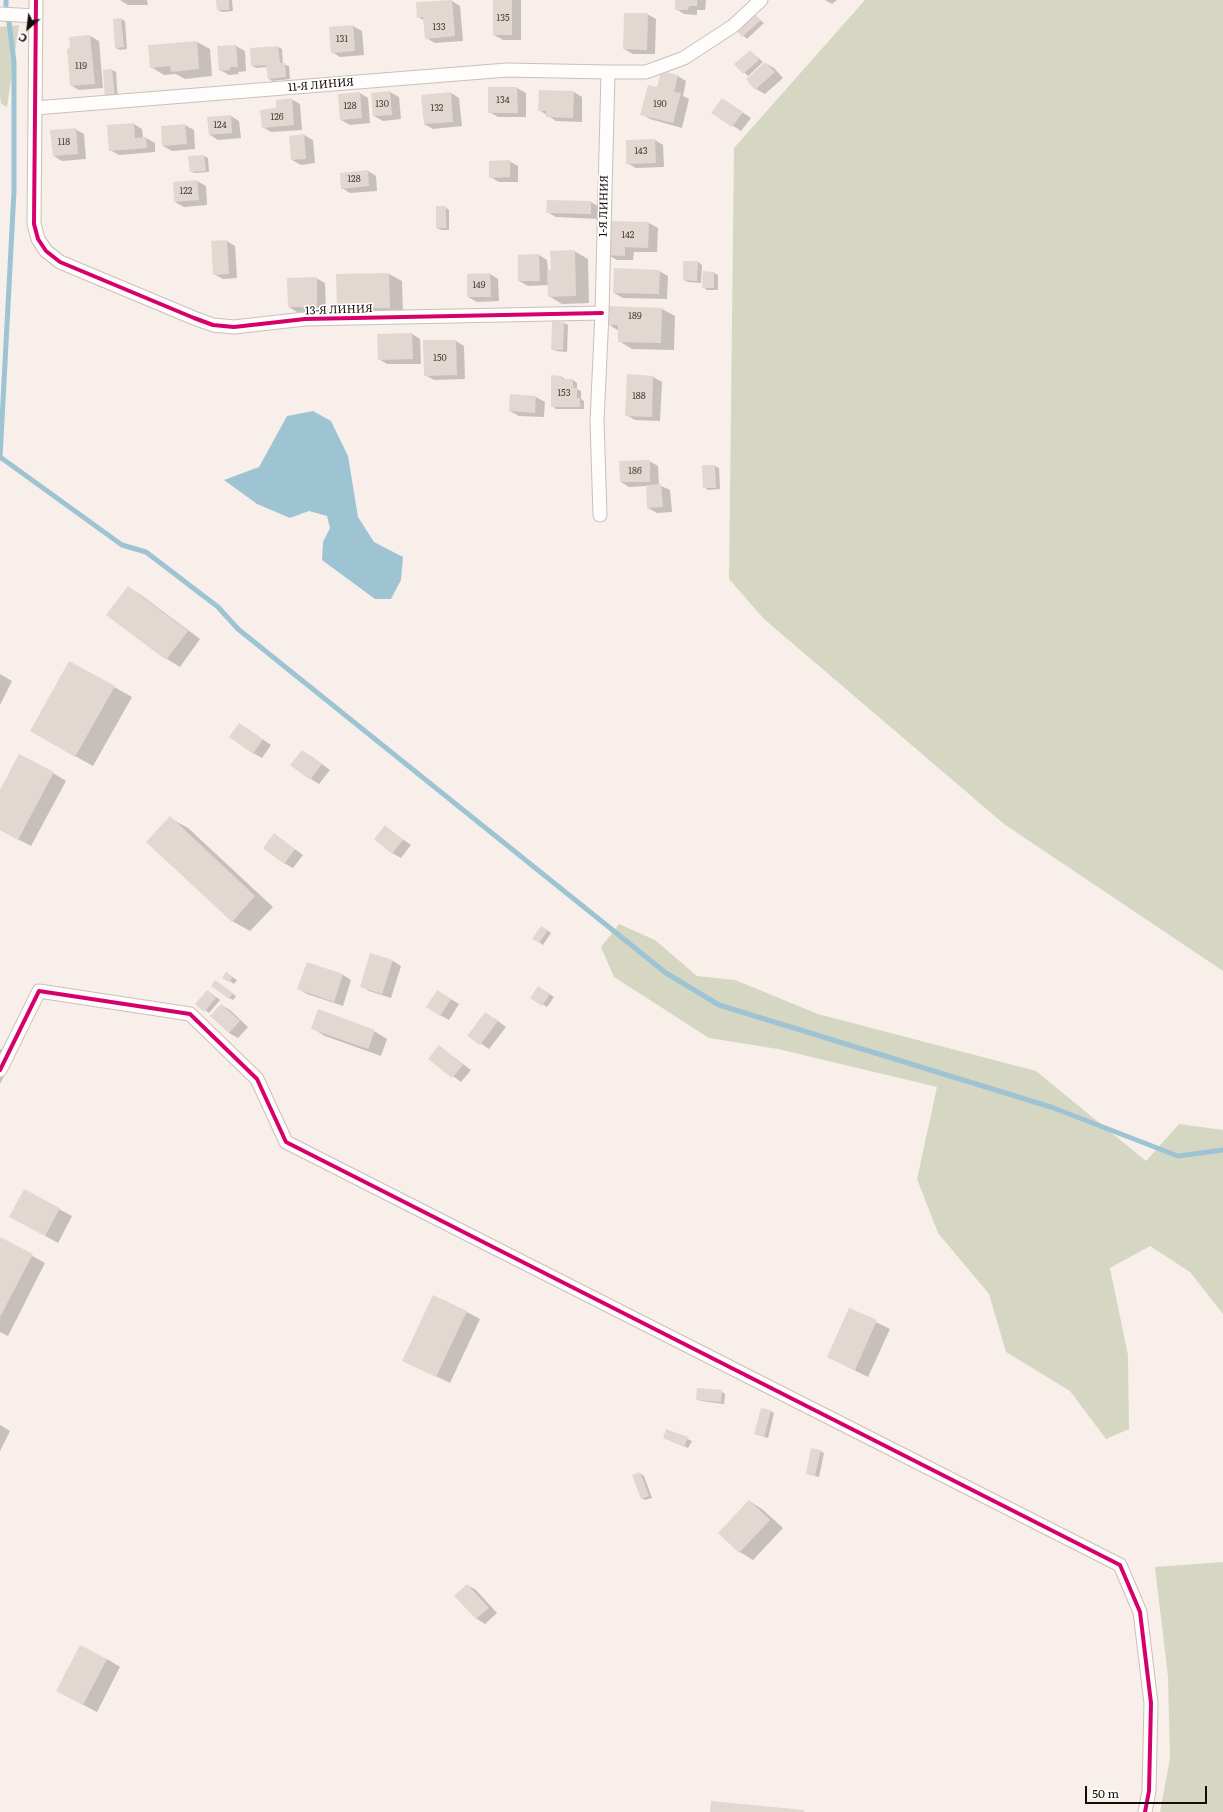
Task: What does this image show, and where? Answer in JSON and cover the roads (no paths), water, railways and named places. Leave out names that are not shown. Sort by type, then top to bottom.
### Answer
[{"type":"street","points":[[35,108],[36,0]]},
{"type":"street","points":[[608,72],[646,72],[684,58],[733,26],[762,0]]},
{"type":"street","points":[[0,14],[36,16]]},
{"type":"street","name":"11-Я ЛИНИЯ","points":[[35,108],[507,70],[608,72]]},
{"type":"street","name":"1-Я ЛИНИЯ","points":[[600,515],[597,421],[602,313],[608,72]]},
{"type":"street","name":"13-Я ЛИНИЯ","points":[[35,108],[34,224],[38,239],[46,251],[60,262],[213,325],[234,327],[305,319],[602,313]]},
{"type":"street","points":[[0,1070],[39,991],[190,1014],[257,1080],[286,1142],[1120,1565],[1140,1612],[1151,1704],[1149,1791],[1145,1812]]},
{"type":"water","points":[[313,411],[331,421],[348,456],[358,517],[374,542],[403,557],[401,580],[391,599],[375,599],[322,560],[323,542],[330,528],[327,516],[309,511],[290,518],[257,504],[224,480],[259,467],[287,416]]},
{"type":"waterway","points":[[6,0],[6,5]]},
{"type":"waterway","points":[[0,458],[14,191],[14,62],[9,22]]},
{"type":"waterway","points":[[0,457],[122,545],[146,552],[218,607],[238,629],[666,973],[719,1005],[1051,1107],[1178,1156],[1223,1150]]}]
